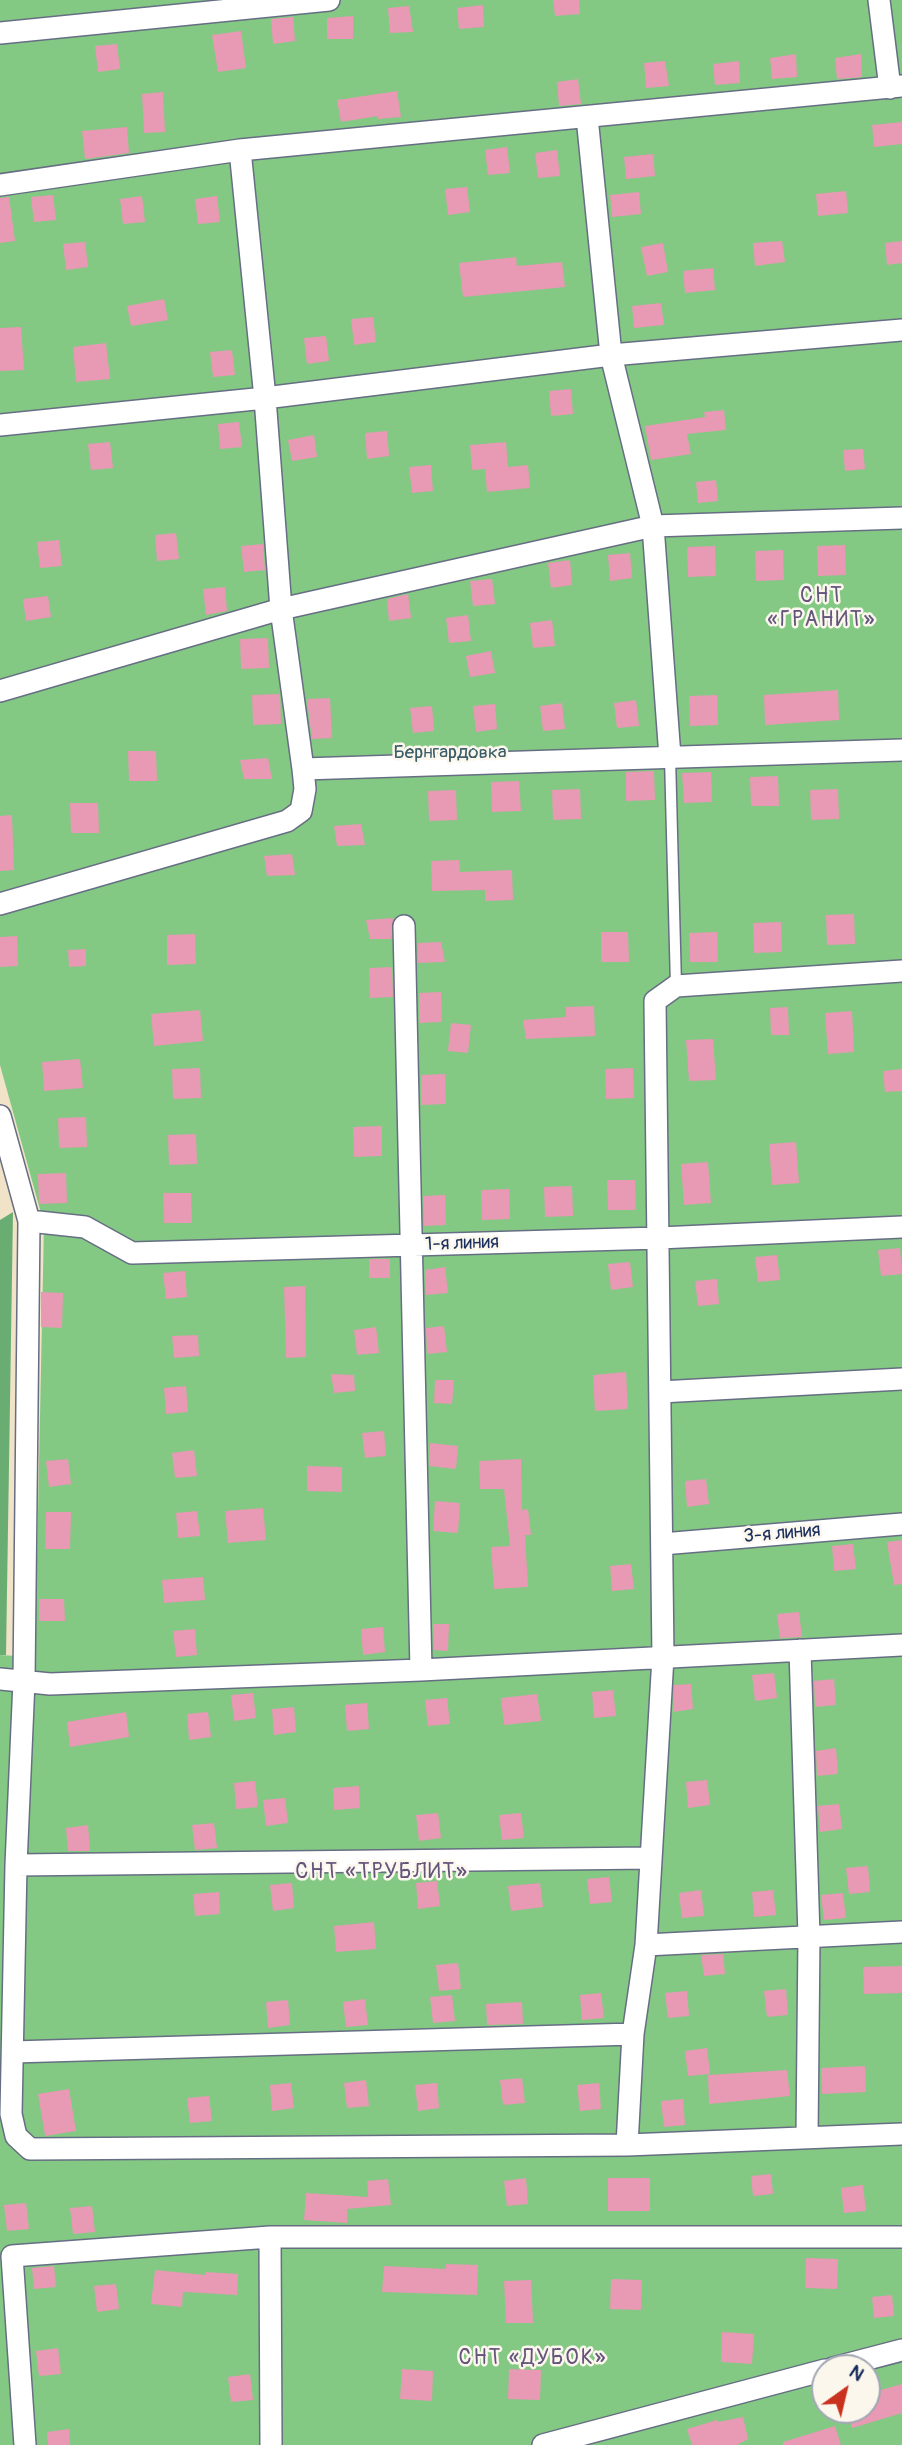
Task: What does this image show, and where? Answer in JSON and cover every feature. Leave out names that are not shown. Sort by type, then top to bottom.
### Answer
[{"type":"street","points":[[0,33],[329,0]]},
{"type":"street","points":[[0,185],[240,150],[896,87],[879,0]]},
{"type":"street","points":[[587,117],[611,355],[653,526],[670,757]]},
{"type":"street","points":[[0,904],[287,821],[301,810],[305,789],[281,609],[265,398],[240,150]]},
{"type":"street","points":[[0,425],[265,398],[611,355],[902,330]]},
{"type":"street","points":[[0,691],[281,609],[653,526],[902,518]]},
{"type":"street","points":[[303,769],[902,750]]},
{"type":"street","points":[[404,926],[421,1670]]},
{"type":"street","points":[[627,2145],[634,2034],[646,1945],[663,1657],[655,1001],[676,986],[902,971]]},
{"type":"street","points":[[0,1116],[29,1221],[24,1681],[16,1865],[11,2114],[16,2136],[30,2149],[627,2145],[902,2134]]},
{"type":"street","name":"1-я линия","points":[[29,1221],[85,1227],[132,1252],[659,1238],[902,1227]]},
{"type":"street","points":[[660,1392],[902,1379]]},
{"type":"street","name":"3-я линия","points":[[662,1544],[902,1524]]},
{"type":"street","points":[[0,1679],[50,1684],[421,1670],[902,1646]]},
{"type":"street","points":[[800,1650],[808,1936],[807,2137]]},
{"type":"street","points":[[16,1865],[651,1858]]},
{"type":"street","points":[[646,1945],[902,1932]]},
{"type":"street","points":[[13,2052],[634,2034]]},
{"type":"street","points":[[24,2445],[12,2256],[270,2237],[902,2237]]},
{"type":"street","points":[[270,2237],[271,2445]]},
{"type":"street","points":[[881,2355],[902,2350]]},
{"type":"street","points":[[543,2445],[811,2374]]},
{"type":"lane","points":[[670,757],[676,986]]},
{"type":"green space","name":"Бернгардовка","points":[[0,0],[902,0],[902,2445],[0,2445],[0,1655],[35,1657],[44,1224],[0,1065]]},
{"type":"green space","points":[[13,1212],[6,1655],[0,1655],[0,1220]]},
{"type":"building","points":[[553,0],[579,0],[580,14],[555,16]]},
{"type":"building","points":[[483,5],[484,27],[459,29],[457,8]]},
{"type":"building","points":[[409,6],[413,32],[390,33],[388,8]]},
{"type":"building","points":[[353,16],[353,39],[327,39],[327,18]]},
{"type":"building","points":[[293,17],[295,41],[273,44],[271,19]]},
{"type":"building","points":[[241,31],[246,68],[218,72],[212,35]]},
{"type":"building","points":[[117,44],[120,69],[98,72],[95,46]]},
{"type":"building","points":[[796,54],[797,77],[772,79],[770,58]]},
{"type":"building","points":[[861,54],[862,77],[837,79],[835,58]]},
{"type":"building","points":[[665,61],[669,86],[646,88],[644,63]]},
{"type":"building","points":[[739,61],[740,83],[715,85],[713,64]]},
{"type":"building","points":[[578,79],[581,104],[559,106],[557,82]]},
{"type":"building","points":[[397,91],[401,117],[378,119],[378,116],[341,122],[337,100]]},
{"type":"building","points":[[163,92],[165,132],[144,133],[142,94]]},
{"type":"building","points":[[902,122],[902,144],[874,147],[872,125]]},
{"type":"building","points":[[127,127],[129,153],[85,159],[82,131]]},
{"type":"building","points":[[507,147],[510,173],[488,175],[485,150]]},
{"type":"building","points":[[557,150],[560,176],[538,178],[535,153]]},
{"type":"building","points":[[653,154],[655,176],[626,179],[624,157]]},
{"type":"building","points":[[467,187],[470,212],[448,215],[445,189]]},
{"type":"building","points":[[846,191],[848,213],[818,216],[816,194]]},
{"type":"building","points":[[639,192],[641,214],[612,217],[610,195]]},
{"type":"building","points":[[53,195],[56,220],[34,222],[31,197]]},
{"type":"building","points":[[142,196],[145,222],[123,224],[120,199]]},
{"type":"building","points":[[217,196],[220,222],[198,224],[195,199]]},
{"type":"building","points":[[9,197],[15,241],[0,243],[0,198]]},
{"type":"building","points":[[782,241],[785,262],[755,266],[753,243]]},
{"type":"building","points":[[902,241],[902,263],[887,265],[885,243]]},
{"type":"building","points":[[85,242],[88,267],[66,270],[63,244]]},
{"type":"building","points":[[663,243],[668,272],[647,276],[641,247]]},
{"type":"building","points":[[516,257],[517,266],[562,262],[565,287],[463,297],[459,263]]},
{"type":"building","points":[[713,268],[715,290],[685,293],[683,271]]},
{"type":"building","points":[[164,299],[168,320],[131,326],[127,306]]},
{"type":"building","points":[[661,303],[664,325],[634,328],[632,306]]},
{"type":"building","points":[[373,317],[376,342],[354,345],[351,319]]},
{"type":"building","points":[[21,327],[24,370],[0,371],[0,328]]},
{"type":"building","points":[[326,336],[329,361],[307,364],[304,338]]},
{"type":"building","points":[[106,343],[110,379],[76,382],[73,347]]},
{"type":"building","points":[[232,350],[235,375],[213,377],[210,352]]},
{"type":"building","points":[[571,389],[573,414],[551,416],[549,391]]},
{"type":"building","points":[[724,410],[726,430],[687,434],[691,454],[651,460],[645,426],[705,417],[704,412]]},
{"type":"building","points":[[239,422],[242,447],[220,449],[218,424]]},
{"type":"building","points":[[387,431],[389,456],[367,459],[365,433]]},
{"type":"building","points":[[314,435],[317,457],[292,461],[288,440]]},
{"type":"building","points":[[110,442],[113,468],[91,470],[88,444]]},
{"type":"building","points":[[506,442],[508,467],[528,465],[530,488],[487,492],[485,469],[472,470],[470,445]]},
{"type":"building","points":[[863,449],[865,469],[845,471],[843,450]]},
{"type":"building","points":[[431,465],[433,491],[412,493],[409,467]]},
{"type":"building","points":[[716,480],[718,501],[698,503],[696,482]]},
{"type":"building","points":[[176,533],[179,559],[157,561],[155,535]]},
{"type":"building","points":[[59,540],[62,566],[40,568],[37,542]]},
{"type":"building","points":[[263,544],[265,570],[244,572],[241,546]]},
{"type":"building","points":[[845,545],[846,575],[818,576],[817,546]]},
{"type":"building","points":[[715,546],[716,576],[688,577],[687,547]]},
{"type":"building","points":[[783,550],[784,580],[756,581],[755,551]]},
{"type":"building","points":[[630,553],[632,578],[610,581],[608,555]]},
{"type":"building","points":[[570,560],[572,585],[551,588],[548,563]]},
{"type":"building","points":[[492,579],[495,604],[473,606],[470,581]]},
{"type":"building","points":[[225,587],[227,611],[206,615],[203,589]]},
{"type":"building","points":[[408,594],[411,618],[389,621],[387,599]]},
{"type":"building","points":[[48,596],[51,617],[26,621],[23,599]]},
{"type":"building","points":[[468,615],[471,641],[449,643],[446,618]]},
{"type":"building","points":[[552,620],[555,646],[533,648],[530,623]]},
{"type":"building","points":[[268,638],[269,668],[241,669],[240,639]]},
{"type":"building","points":[[491,651],[495,673],[470,677],[466,656]]},
{"type":"building","points":[[838,690],[839,720],[765,725],[764,695]]},
{"type":"building","points":[[280,694],[281,724],[253,725],[252,695]]},
{"type":"building","points":[[717,695],[718,725],[690,726],[689,696]]},
{"type":"building","points":[[330,698],[332,738],[312,739],[307,699]]},
{"type":"building","points":[[636,700],[639,726],[617,728],[614,703]]},
{"type":"building","points":[[562,703],[565,729],[543,731],[540,706]]},
{"type":"building","points":[[495,704],[497,729],[476,732],[473,706]]},
{"type":"building","points":[[432,706],[434,731],[413,733],[410,708]]},
{"type":"building","points":[[128,751],[156,751],[157,781],[129,781]]},
{"type":"building","points":[[268,758],[272,779],[244,779],[240,760]]},
{"type":"building","points":[[654,771],[655,800],[626,801],[626,772]]},
{"type":"building","points":[[711,772],[712,802],[684,803],[682,773]]},
{"type":"building","points":[[778,776],[779,806],[751,806],[750,777]]},
{"type":"building","points":[[519,781],[521,811],[492,812],[491,782]]},
{"type":"building","points":[[580,789],[581,819],[553,820],[552,790]]},
{"type":"building","points":[[838,789],[839,819],[811,820],[810,790]]},
{"type":"building","points":[[456,790],[457,820],[429,821],[428,791]]},
{"type":"building","points":[[70,803],[98,803],[99,833],[71,833]]},
{"type":"building","points":[[12,815],[14,870],[0,871],[0,816]]},
{"type":"building","points":[[361,824],[365,845],[337,846],[334,826]]},
{"type":"building","points":[[292,854],[295,875],[267,876],[264,856]]},
{"type":"building","points":[[459,860],[460,872],[512,870],[513,900],[485,901],[485,890],[432,891],[431,861]]},
{"type":"building","points":[[854,914],[855,944],[827,945],[826,915]]},
{"type":"building","points":[[394,918],[391,939],[370,939],[366,920]]},
{"type":"building","points":[[781,922],[782,952],[754,953],[753,923]]},
{"type":"building","points":[[601,932],[628,932],[629,962],[601,962]]},
{"type":"building","points":[[717,932],[718,962],[690,962],[689,933]]},
{"type":"building","points":[[195,934],[196,964],[167,965],[167,935]]},
{"type":"building","points":[[17,936],[18,966],[0,967],[0,937]]},
{"type":"building","points":[[441,942],[445,962],[418,963],[418,943]]},
{"type":"building","points":[[86,949],[86,966],[69,967],[68,950]]},
{"type":"building","points":[[392,967],[393,997],[370,998],[369,968]]},
{"type":"building","points":[[441,992],[442,1022],[419,1023],[419,993]]},
{"type":"building","points":[[594,1006],[595,1036],[526,1039],[523,1020],[566,1017],[566,1007]]},
{"type":"building","points":[[788,1007],[789,1035],[771,1035],[770,1008]]},
{"type":"building","points":[[200,1010],[203,1041],[154,1046],[151,1014]]},
{"type":"building","points":[[852,1011],[854,1052],[828,1054],[825,1013]]},
{"type":"building","points":[[451,1023],[471,1025],[468,1053],[448,1051]]},
{"type":"building","points":[[713,1039],[716,1080],[689,1081],[686,1040]]},
{"type":"building","points":[[80,1059],[83,1088],[44,1091],[42,1062]]},
{"type":"building","points":[[200,1068],[201,1098],[173,1099],[172,1069]]},
{"type":"building","points":[[633,1068],[634,1098],[606,1099],[605,1069]]},
{"type":"building","points":[[902,1069],[902,1091],[885,1092],[883,1071]]},
{"type":"building","points":[[445,1074],[446,1104],[421,1105],[421,1075]]},
{"type":"building","points":[[86,1117],[87,1147],[59,1148],[58,1118]]},
{"type":"building","points":[[382,1126],[382,1156],[354,1157],[353,1127]]},
{"type":"building","points":[[196,1134],[197,1164],[169,1165],[168,1135]]},
{"type":"building","points":[[796,1142],[799,1183],[772,1185],[769,1144]]},
{"type":"building","points":[[708,1162],[711,1203],[684,1205],[681,1164]]},
{"type":"building","points":[[66,1173],[67,1203],[39,1204],[38,1174]]},
{"type":"building","points":[[607,1180],[635,1180],[636,1210],[608,1210]]},
{"type":"building","points":[[572,1186],[573,1216],[545,1217],[544,1187]]},
{"type":"building","points":[[509,1189],[510,1219],[482,1220],[481,1190]]},
{"type":"building","points":[[163,1193],[191,1193],[192,1223],[164,1223]]},
{"type":"building","points":[[445,1195],[446,1225],[424,1226],[423,1196]]},
{"type":"building","points":[[900,1248],[902,1274],[881,1276],[878,1250]]},
{"type":"building","points":[[777,1255],[780,1280],[758,1282],[755,1257]]},
{"type":"building","points":[[369,1259],[390,1259],[390,1278],[369,1278]]},
{"type":"building","points":[[630,1262],[633,1287],[611,1290],[608,1264]]},
{"type":"building","points":[[445,1267],[448,1293],[426,1295],[425,1270]]},
{"type":"building","points":[[185,1271],[187,1297],[166,1299],[163,1273]]},
{"type":"building","points":[[717,1279],[719,1304],[698,1306],[695,1281]]},
{"type":"building","points":[[305,1286],[306,1357],[286,1358],[284,1287]]},
{"type":"building","points":[[41,1292],[63,1293],[62,1328],[41,1327]]},
{"type":"building","points":[[444,1326],[447,1352],[427,1354],[426,1328]]},
{"type":"building","points":[[376,1327],[379,1353],[357,1355],[354,1330]]},
{"type":"building","points":[[198,1335],[199,1356],[174,1358],[172,1336]]},
{"type":"building","points":[[626,1372],[628,1409],[595,1411],[593,1375]]},
{"type":"building","points":[[331,1374],[354,1375],[355,1391],[334,1393]]},
{"type":"building","points":[[435,1380],[454,1380],[452,1404],[434,1403]]},
{"type":"building","points":[[186,1386],[188,1412],[166,1414],[164,1388]]},
{"type":"building","points":[[384,1431],[386,1456],[365,1458],[362,1433]]},
{"type":"building","points":[[430,1443],[458,1446],[456,1469],[429,1466]]},
{"type":"building","points":[[194,1450],[197,1476],[175,1478],[172,1453]]},
{"type":"building","points":[[68,1459],[71,1484],[49,1487],[46,1461]]},
{"type":"building","points":[[521,1459],[522,1510],[528,1509],[531,1535],[525,1535],[528,1587],[494,1589],[491,1547],[510,1546],[504,1489],[480,1489],[479,1461]]},
{"type":"building","points":[[307,1466],[342,1467],[342,1492],[307,1491]]},
{"type":"building","points":[[706,1479],[709,1504],[687,1507],[685,1481]]},
{"type":"building","points":[[435,1501],[460,1503],[458,1533],[433,1531]]},
{"type":"building","points":[[263,1508],[266,1540],[228,1543],[225,1511]]},
{"type":"building","points":[[197,1511],[200,1536],[178,1538],[176,1513]]},
{"type":"building","points":[[46,1512],[71,1512],[70,1549],[45,1549]]},
{"type":"building","points":[[902,1540],[902,1584],[894,1585],[887,1542]]},
{"type":"building","points":[[853,1544],[856,1569],[834,1571],[832,1546]]},
{"type":"building","points":[[631,1564],[634,1589],[612,1591],[610,1566]]},
{"type":"building","points":[[203,1577],[205,1600],[164,1603],[162,1580]]},
{"type":"building","points":[[39,1599],[64,1599],[65,1621],[39,1621]]},
{"type":"building","points":[[799,1612],[802,1637],[780,1638],[777,1614]]},
{"type":"building","points":[[433,1624],[449,1624],[448,1651],[434,1650]]},
{"type":"building","points":[[383,1627],[385,1652],[363,1655],[361,1629]]},
{"type":"building","points":[[195,1629],[197,1655],[176,1657],[173,1631]]},
{"type":"building","points":[[774,1673],[777,1698],[755,1701],[752,1675]]},
{"type":"building","points":[[834,1679],[836,1705],[815,1707],[814,1681]]},
{"type":"building","points":[[691,1684],[693,1709],[673,1712],[674,1685]]},
{"type":"building","points":[[613,1690],[616,1716],[594,1718],[592,1692]]},
{"type":"building","points":[[253,1693],[256,1718],[234,1721],[231,1695]]},
{"type":"building","points":[[537,1694],[541,1721],[504,1725],[501,1698]]},
{"type":"building","points":[[447,1698],[450,1724],[428,1726],[425,1700]]},
{"type":"building","points":[[367,1703],[369,1729],[347,1731],[345,1705]]},
{"type":"building","points":[[294,1707],[296,1732],[274,1735],[272,1709]]},
{"type":"building","points":[[126,1712],[129,1737],[70,1747],[67,1722]]},
{"type":"building","points":[[208,1712],[211,1737],[189,1740],[187,1714]]},
{"type":"building","points":[[836,1748],[838,1774],[817,1776],[816,1751]]},
{"type":"building","points":[[707,1780],[710,1805],[688,1808],[686,1782]]},
{"type":"building","points":[[255,1781],[258,1807],[236,1809],[234,1783]]},
{"type":"building","points":[[359,1786],[360,1808],[334,1810],[333,1788]]},
{"type":"building","points":[[285,1798],[288,1823],[266,1826],[263,1800]]},
{"type":"building","points":[[839,1804],[842,1829],[820,1832],[818,1806]]},
{"type":"building","points":[[438,1813],[441,1838],[419,1841],[416,1815]]},
{"type":"building","points":[[521,1813],[524,1838],[502,1840],[499,1815]]},
{"type":"building","points":[[214,1823],[217,1848],[195,1850],[192,1825]]},
{"type":"building","points":[[88,1825],[90,1851],[68,1851],[66,1828]]},
{"type":"building","points":[[868,1866],[870,1892],[849,1894],[846,1868]]},
{"type":"building","points":[[609,1877],[612,1902],[590,1904],[587,1879]]},
{"type":"building","points":[[437,1881],[440,1906],[418,1909],[416,1883]]},
{"type":"building","points":[[292,1883],[294,1908],[273,1911],[270,1885]]},
{"type":"building","points":[[540,1883],[543,1907],[511,1911],[508,1886]]},
{"type":"building","points":[[701,1890],[704,1916],[682,1918],[679,1893]]},
{"type":"building","points":[[773,1890],[776,1915],[754,1917],[752,1892]]},
{"type":"building","points":[[219,1892],[220,1914],[195,1916],[193,1894]]},
{"type":"building","points":[[843,1893],[846,1918],[824,1920],[821,1895]]},
{"type":"building","points":[[374,1922],[376,1949],[336,1952],[334,1926]]},
{"type":"building","points":[[723,1954],[725,1974],[704,1976],[701,1955]]},
{"type":"building","points":[[458,1963],[461,1989],[439,1991],[436,1965]]},
{"type":"building","points":[[902,1966],[902,1993],[864,1994],[863,1967]]},
{"type":"building","points":[[786,1989],[788,2015],[767,2017],[764,1991]]},
{"type":"building","points":[[687,1991],[689,2016],[668,2018],[665,1993]]},
{"type":"building","points":[[601,1993],[604,2018],[582,2020],[580,1995]]},
{"type":"building","points":[[452,1995],[455,2021],[433,2023],[430,1997]]},
{"type":"building","points":[[365,1999],[368,2025],[346,2027],[343,2002]]},
{"type":"building","points":[[288,2000],[290,2025],[268,2028],[266,2002]]},
{"type":"building","points":[[522,2002],[523,2024],[487,2025],[486,2004]]},
{"type":"building","points":[[707,2048],[710,2074],[688,2076],[685,2051]]},
{"type":"building","points":[[865,2066],[866,2092],[822,2094],[821,2068]]},
{"type":"building","points":[[787,2070],[790,2096],[709,2104],[708,2075]]},
{"type":"building","points":[[522,2078],[525,2103],[503,2105],[500,2080]]},
{"type":"building","points":[[366,2080],[369,2106],[347,2108],[344,2083]]},
{"type":"building","points":[[291,2083],[294,2108],[272,2111],[270,2085]]},
{"type":"building","points":[[437,2083],[439,2108],[418,2111],[415,2085]]},
{"type":"building","points":[[599,2083],[601,2109],[580,2111],[577,2085]]},
{"type":"building","points":[[69,2089],[76,2131],[45,2136],[38,2094]]},
{"type":"building","points":[[209,2096],[212,2121],[190,2123],[187,2098]]},
{"type":"building","points":[[683,2099],[685,2125],[664,2127],[661,2101]]},
{"type":"building","points":[[771,2174],[773,2194],[753,2196],[751,2176]]},
{"type":"building","points":[[526,2178],[528,2204],[507,2206],[504,2181]]},
{"type":"building","points":[[608,2178],[650,2178],[650,2211],[608,2211]]},
{"type":"building","points":[[388,2179],[391,2205],[347,2209],[347,2223],[304,2220],[306,2193],[368,2197],[367,2181]]},
{"type":"building","points":[[863,2185],[866,2211],[844,2213],[841,2188]]},
{"type":"building","points":[[26,2203],[29,2229],[7,2231],[4,2205]]},
{"type":"building","points":[[92,2206],[95,2232],[73,2234],[70,2208]]},
{"type":"building","points":[[806,2258],[838,2259],[837,2289],[805,2288]]},
{"type":"building","points":[[446,2264],[478,2265],[477,2295],[382,2292],[384,2266],[446,2269]]},
{"type":"building","points":[[54,2266],[56,2287],[34,2289],[32,2268]]},
{"type":"building","points":[[155,2270],[205,2275],[205,2272],[238,2274],[237,2295],[183,2292],[182,2307],[151,2304]]},
{"type":"building","points":[[611,2279],[642,2280],[641,2310],[610,2309]]},
{"type":"building","points":[[531,2280],[533,2323],[506,2323],[504,2281]]},
{"type":"building","points":[[116,2284],[119,2309],[97,2312],[94,2286]]},
{"type":"building","points":[[892,2295],[894,2316],[874,2318],[872,2297]]},
{"type":"building","points":[[722,2332],[754,2334],[752,2364],[721,2362]]},
{"type":"building","points":[[58,2348],[61,2374],[39,2376],[36,2351]]},
{"type":"building","points":[[402,2369],[433,2371],[432,2401],[400,2399]]},
{"type":"building","points":[[509,2369],[541,2370],[540,2400],[508,2399]]},
{"type":"building","points":[[250,2374],[253,2400],[231,2402],[228,2377]]},
{"type":"building","points":[[902,2384],[902,2413],[881,2419],[881,2390]]},
{"type":"building","points":[[743,2417],[748,2439],[737,2445],[692,2445],[687,2429],[717,2420],[718,2422]]},
{"type":"building","points":[[835,2426],[841,2445],[783,2445],[783,2442]]},
{"type":"building","points":[[69,2429],[70,2445],[48,2445],[47,2432]]},
{"type":"district","name":"СНТ «ГРАНИТ»","points":[[822,609]]},
{"type":"district","name":"СНТ «ТРУБЛИТ»","points":[[382,1873]]},
{"type":"district","name":"СНТ «ДУБОК»","points":[[533,2359]]}]
